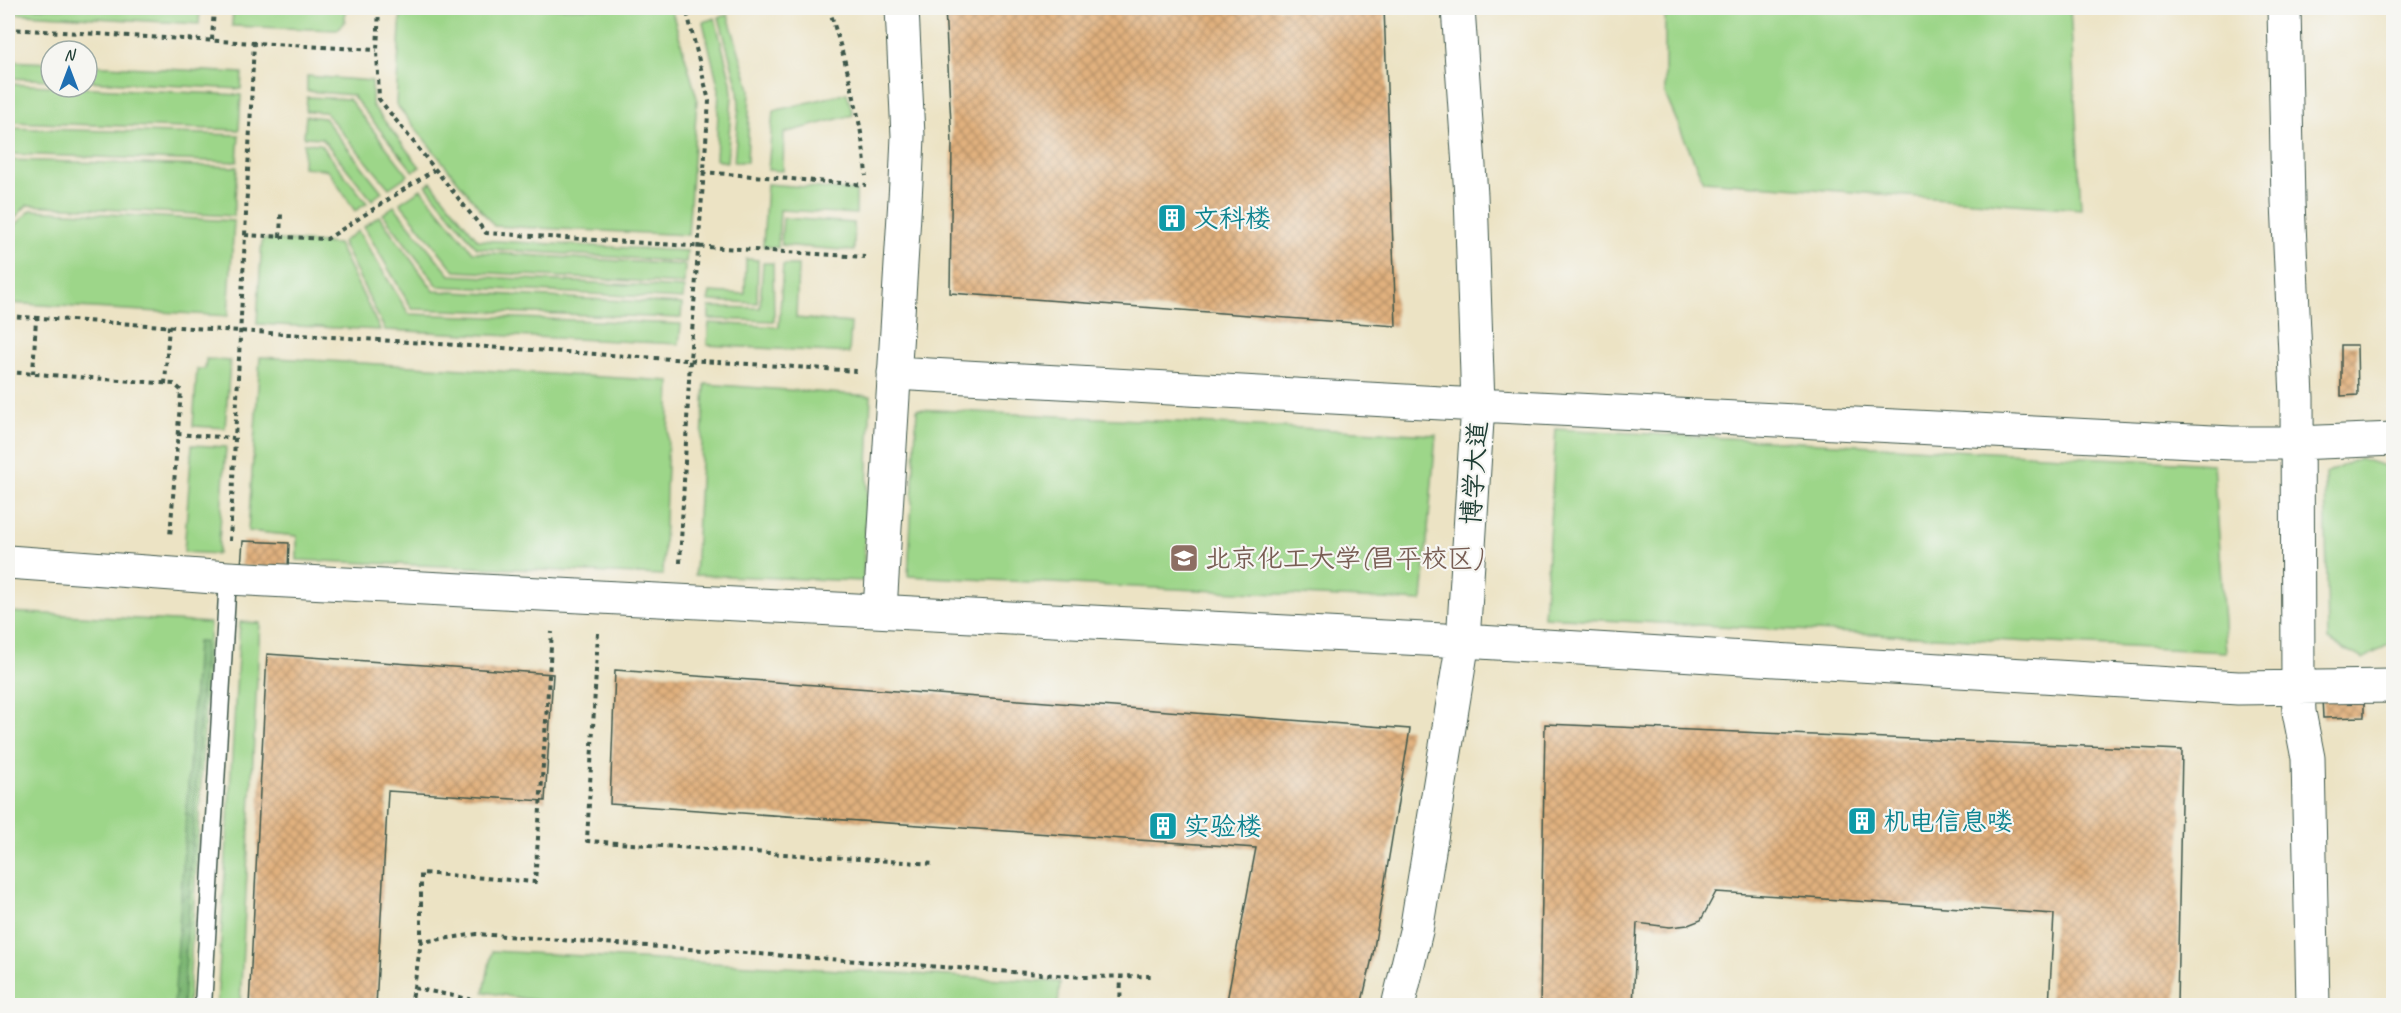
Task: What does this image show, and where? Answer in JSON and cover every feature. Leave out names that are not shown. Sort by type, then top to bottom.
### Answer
[{"type":"street","points":[[880,610],[908,136],[902,8]]},
{"type":"street","name":"博学大道","points":[[1398,1005],[1416,931],[1463,641],[1478,405],[1471,195],[1458,8]]},
{"type":"street","points":[[2284,8],[2288,202],[2297,397],[2298,688],[2308,758],[2313,1005]]},
{"type":"street","points":[[894,373],[2232,443],[2394,439]]},
{"type":"street","points":[[8,562],[228,578],[1463,641],[2238,688],[2394,686]]},
{"type":"lane","points":[[202,1005],[228,578]]},
{"type":"path","points":[[212,40],[214,8]]},
{"type":"path","points":[[379,8],[377,50],[379,99],[486,233],[902,260]]},
{"type":"path","points":[[678,600],[690,360],[709,101],[686,8]]},
{"type":"path","points":[[702,172],[866,185],[862,135],[853,87],[829,8]]},
{"type":"path","points":[[8,29],[377,50]]},
{"type":"path","points":[[228,578],[254,42]]},
{"type":"path","points":[[245,236],[327,240],[434,170]]},
{"type":"path","points":[[280,237],[281,214]]},
{"type":"path","points":[[861,245],[861,257]]},
{"type":"path","points":[[8,316],[894,373]]},
{"type":"path","points":[[33,374],[36,318]]},
{"type":"path","points":[[165,384],[169,326]]},
{"type":"path","points":[[8,372],[174,384],[180,390],[167,573]]},
{"type":"path","points":[[177,434],[234,438]]},
{"type":"path","points":[[411,1005],[421,942],[421,873],[535,882],[553,628]]},
{"type":"path","points":[[598,632],[587,841],[934,864]]},
{"type":"path","points":[[421,942],[477,934],[1083,977],[1153,976]]},
{"type":"path","points":[[1120,1005],[1121,977]]},
{"type":"path","points":[[414,988],[504,1005]]},
{"type":"green space","points":[[8,8],[200,8],[199,24],[8,13]]},
{"type":"green space","points":[[233,8],[345,8],[345,21],[337,30],[232,26]]},
{"type":"green space","points":[[401,8],[671,8],[697,98],[688,235],[494,226],[396,104]]},
{"type":"green space","points":[[1665,8],[2070,8],[2081,209],[1703,181],[1665,94]]},
{"type":"green space","points":[[728,15],[750,89],[747,162],[734,162],[739,106],[738,88],[719,17]]},
{"type":"green space","points":[[715,18],[731,82],[727,162],[716,160],[719,89],[703,22]]},
{"type":"green space","points":[[8,61],[39,62],[39,79],[8,78]]},
{"type":"green space","points":[[99,66],[242,73],[241,89],[99,82]]},
{"type":"green space","points":[[307,76],[372,81],[372,105],[420,167],[413,171],[352,95],[307,91]]},
{"type":"green space","points":[[8,84],[39,85],[39,99],[99,99],[99,88],[241,95],[239,130],[8,122]]},
{"type":"green space","points":[[847,93],[853,115],[784,133],[783,171],[768,170],[773,111]]},
{"type":"green space","points":[[307,97],[349,99],[408,175],[389,188],[325,112],[306,111]]},
{"type":"green space","points":[[306,116],[324,118],[382,192],[372,200],[322,138],[304,137]]},
{"type":"green space","points":[[8,128],[239,135],[237,162],[8,154]]},
{"type":"green space","points":[[304,143],[320,144],[367,203],[355,211],[328,170],[303,167]]},
{"type":"green space","points":[[8,160],[237,167],[234,216],[27,205],[8,225]]},
{"type":"green space","points":[[431,182],[478,240],[687,251],[686,262],[477,248],[426,185]]},
{"type":"green space","points":[[767,184],[856,191],[856,214],[780,210],[778,248],[763,246]]},
{"type":"green space","points":[[421,189],[473,252],[685,265],[684,284],[455,271],[400,203]]},
{"type":"green space","points":[[394,206],[450,275],[684,288],[683,299],[438,286],[383,214]]},
{"type":"green space","points":[[31,210],[234,221],[228,316],[8,303],[8,232]]},
{"type":"green space","points":[[379,216],[434,291],[682,304],[681,318],[412,309],[364,227]]},
{"type":"green space","points":[[783,218],[854,223],[854,251],[781,245]]},
{"type":"green space","points":[[358,231],[409,314],[681,324],[679,344],[385,330],[342,242]]},
{"type":"green space","points":[[262,239],[338,244],[380,330],[257,324]]},
{"type":"green space","points":[[746,259],[758,260],[757,303],[708,301],[710,292],[745,294]]},
{"type":"green space","points":[[763,263],[773,263],[774,321],[709,319],[709,307],[760,308]]},
{"type":"green space","points":[[783,265],[798,265],[796,318],[851,323],[849,353],[707,345],[709,323],[779,327]]},
{"type":"green space","points":[[260,357],[670,381],[663,575],[297,560],[297,536],[248,531]]},
{"type":"green space","points":[[206,359],[230,361],[225,428],[193,426],[197,369],[205,369]]},
{"type":"green space","points":[[705,384],[871,396],[863,581],[695,575]]},
{"type":"green space","points":[[917,409],[1436,435],[1422,601],[908,576]]},
{"type":"green space","points":[[1556,429],[2213,464],[2226,652],[1544,617]]},
{"type":"green space","points":[[192,445],[226,447],[218,554],[184,552]]},
{"type":"green space","points":[[2359,458],[2394,469],[2393,642],[2363,659],[2328,640],[2325,474]]},
{"type":"green space","points":[[8,612],[210,623],[188,1005],[8,1005]]},
{"type":"green space","points":[[240,622],[260,623],[240,1005],[217,1005]]},
{"type":"green space","points":[[197,642],[205,642],[183,1005],[174,1005]]},
{"type":"green space","points":[[492,951],[1060,982],[1058,1005],[564,1005],[484,992]]},
{"type":"building","name":"文科楼","points":[[945,8],[1384,8],[1396,326],[950,293],[952,143]]},
{"type":"building","points":[[2341,345],[2357,345],[2358,395],[2341,396]]},
{"type":"building","points":[[243,541],[289,543],[288,569],[241,566]]},
{"type":"building","points":[[267,654],[553,674],[545,801],[388,791],[376,1006],[249,1006]]},
{"type":"building","name":"实验楼","points":[[615,670],[1410,729],[1373,954],[1361,1006],[1226,1006],[1256,848],[610,804]]},
{"type":"building","points":[[2364,697],[2364,717],[2323,718],[2322,698]]},
{"type":"building","name":"机电信息喽","points":[[1545,724],[2182,750],[2177,1006],[2049,1006],[2054,914],[1716,892],[1701,920],[1688,925],[1670,927],[1637,923],[1633,1006],[1540,1006]]},
{"type":"place","name":"文科楼","points":[[1172,218]]},
{"type":"place","name":"北京化工大学(昌平校区)","points":[[1184,558]]},
{"type":"place","name":"机电信息喽","points":[[1862,821]]},
{"type":"place","name":"实验楼","points":[[1163,826]]}]
